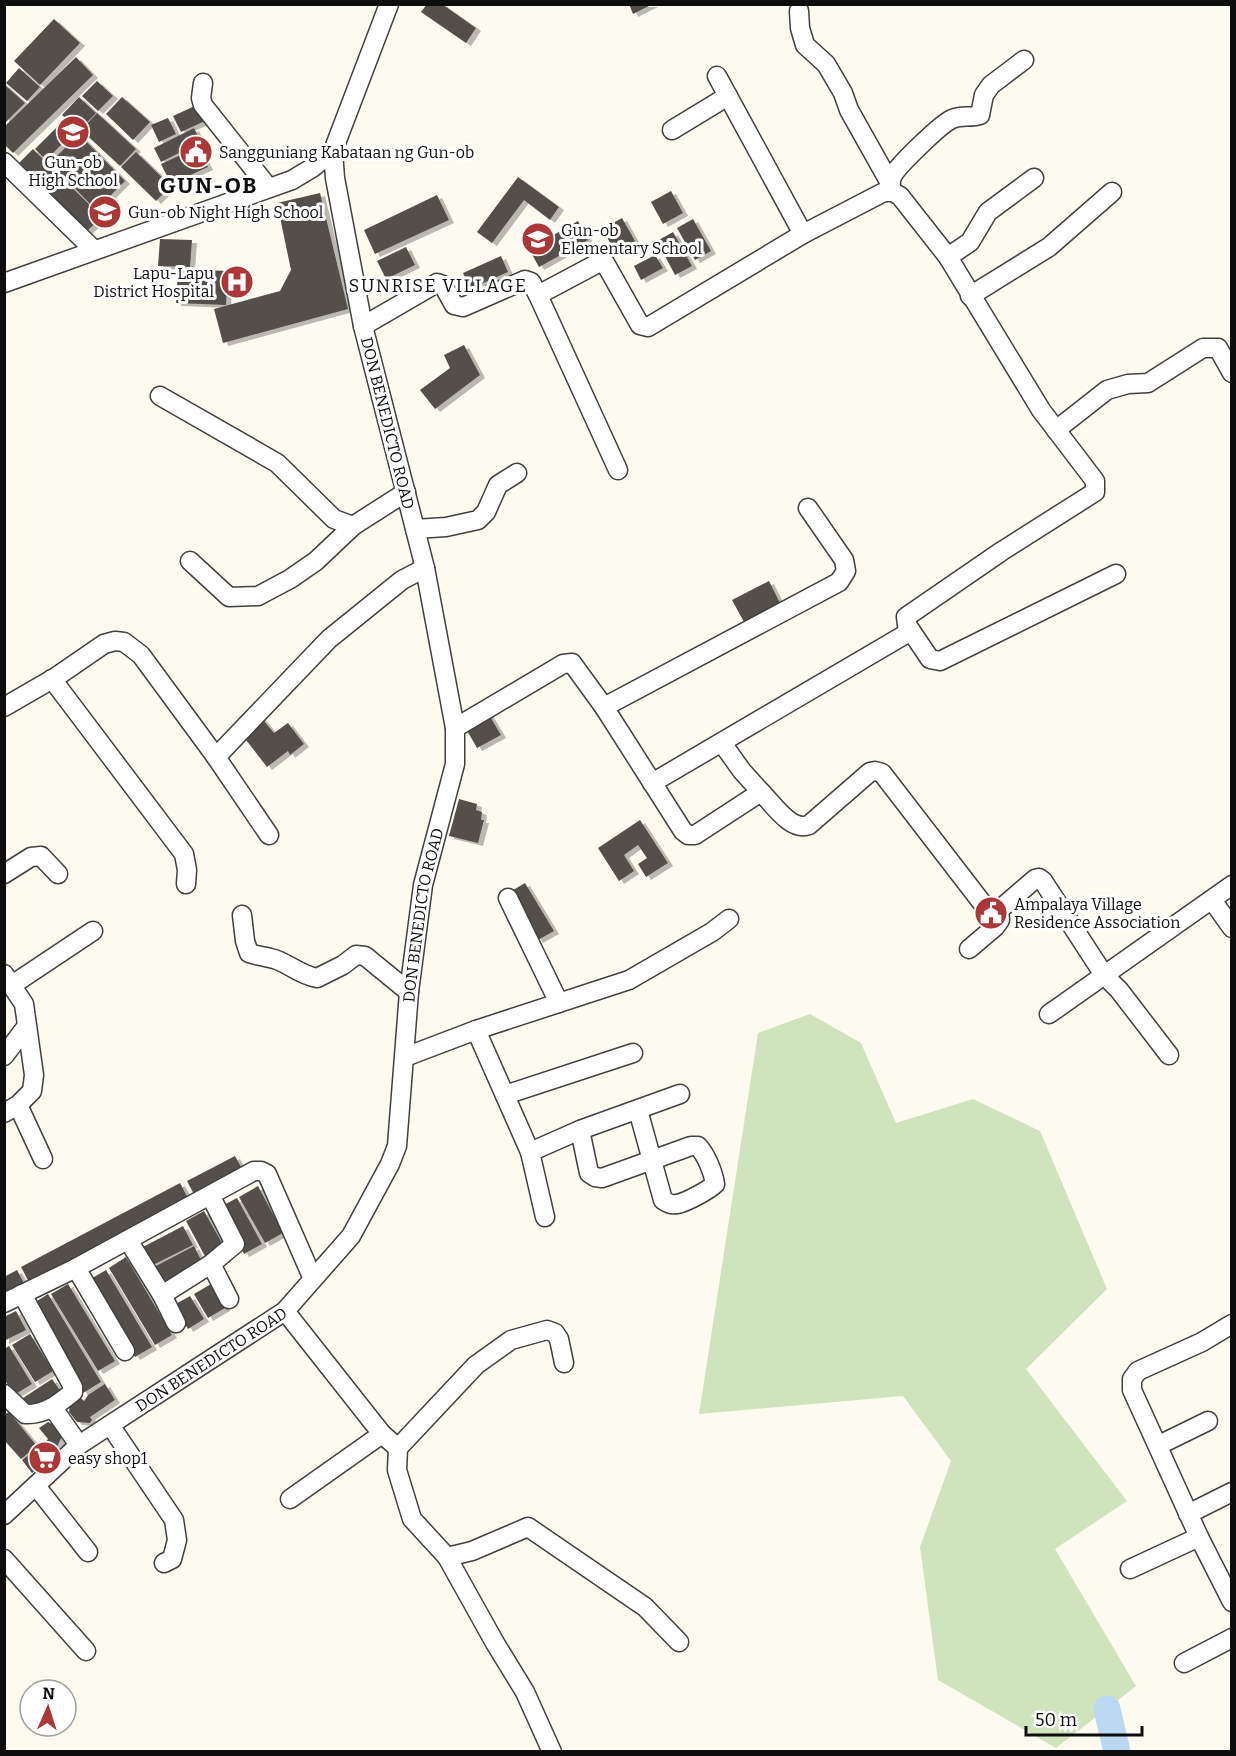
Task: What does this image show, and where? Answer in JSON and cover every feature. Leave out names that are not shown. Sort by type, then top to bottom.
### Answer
[{"type":"street","points":[[4,283],[292,180],[312,168],[333,151],[389,4]]},
{"type":"street","points":[[799,11],[800,28],[805,45],[826,64],[891,187],[948,257],[1041,410],[1095,481],[1095,492],[1011,545],[906,618],[907,625],[930,659],[940,661],[1116,574]]},
{"type":"street","points":[[891,187],[892,176],[904,161],[951,119],[980,115],[984,95],[991,85],[1024,60]]},
{"type":"street","points":[[717,76],[803,234]]},
{"type":"street","points":[[203,83],[201,98],[203,105],[268,187]]},
{"type":"street","points":[[672,130],[729,96]]},
{"type":"street","name":"DON BENEDICTO ROAD","points":[[4,1515],[80,1445],[285,1311],[351,1236],[390,1164],[397,1146],[409,992],[423,885],[455,764],[455,728],[425,568],[363,326],[335,178],[333,151]]},
{"type":"street","points":[[4,162],[94,250]]},
{"type":"street","points":[[948,257],[970,242],[988,212],[1034,178]]},
{"type":"street","points":[[538,296],[596,263],[605,263],[640,325],[648,327],[803,234],[891,187]]},
{"type":"street","points":[[970,296],[1048,247],[1112,192]]},
{"type":"street","points":[[363,326],[437,283],[443,285],[454,305],[458,307],[525,280],[531,282],[618,470]]},
{"type":"street","points":[[1056,430],[1107,390],[1128,384],[1148,383],[1203,348],[1225,345],[1232,373]]},
{"type":"street","points":[[160,396],[277,463],[334,519],[353,526]]},
{"type":"street","points":[[415,529],[431,529],[478,520],[486,512],[498,485],[517,473]]},
{"type":"street","points":[[190,561],[229,597],[258,596],[290,579],[316,561],[353,526],[406,492]]},
{"type":"street","points":[[604,707],[839,582],[846,571],[844,560],[808,508]]},
{"type":"street","points":[[216,757],[329,639],[402,580],[425,568]]},
{"type":"street","points":[[652,783],[911,631]]},
{"type":"street","points":[[4,707],[52,679],[104,644],[115,641],[124,642],[141,654],[269,835]]},
{"type":"street","points":[[455,728],[563,664],[572,663],[604,707],[683,831],[688,835],[695,835],[761,792]]},
{"type":"street","points":[[52,679],[184,854],[187,870],[186,884]]},
{"type":"street","points":[[722,743],[761,792],[794,825],[802,828],[810,825],[870,772],[876,771],[882,774],[986,908],[991,911],[999,910],[1035,879],[1043,880],[1104,975],[1119,990],[1169,1055]]},
{"type":"street","points":[[4,874],[31,857],[41,856],[58,874]]},
{"type":"street","points":[[1049,1014],[1232,885]]},
{"type":"street","points":[[508,898],[560,1003]]},
{"type":"street","points":[[1212,900],[1232,928]]},
{"type":"street","points":[[969,949],[995,927],[1000,920],[999,910]]},
{"type":"street","points":[[242,915],[249,953],[262,958],[275,959],[303,975],[317,978],[343,965],[356,955],[365,956],[409,992]]},
{"type":"street","points":[[405,1057],[476,1030],[629,980],[712,932],[729,919]]},
{"type":"street","points":[[43,1159],[11,1109],[32,1091],[34,1075],[24,1004],[8,980],[93,931]]},
{"type":"street","points":[[4,1056],[26,1027]]},
{"type":"street","points":[[476,1030],[530,1152],[545,1217]]},
{"type":"street","points":[[505,1095],[633,1053]]},
{"type":"street","points":[[530,1152],[580,1130],[681,1094]]},
{"type":"street","points":[[580,1130],[589,1173],[596,1177],[602,1178],[653,1161],[638,1110]]},
{"type":"street","points":[[4,1303],[76,1268],[254,1171],[267,1174],[313,1279]]},
{"type":"street","points":[[162,1295],[211,1264],[235,1244],[210,1195]]},
{"type":"street","points":[[128,1240],[162,1295],[176,1323]]},
{"type":"street","points":[[211,1264],[229,1299]]},
{"type":"street","points":[[76,1268],[124,1351]]},
{"type":"street","points":[[4,1394],[25,1414],[33,1414],[53,1408],[73,1392],[73,1387],[22,1294]]},
{"type":"street","points":[[285,1311],[382,1434],[398,1448]]},
{"type":"street","points":[[1232,1324],[1202,1342],[1138,1371],[1132,1379],[1132,1389],[1159,1445],[1198,1537],[1232,1602]]},
{"type":"street","points":[[552,1752],[525,1692],[447,1557],[412,1519],[397,1470],[398,1448],[476,1365],[511,1340],[547,1330],[555,1333],[559,1339],[564,1363]]},
{"type":"street","points":[[53,1408],[80,1445]]},
{"type":"street","points":[[1159,1445],[1208,1421]]},
{"type":"street","points":[[110,1425],[174,1520],[177,1540],[172,1559],[164,1563]]},
{"type":"street","points":[[290,1499],[382,1434]]},
{"type":"street","points":[[36,1486],[88,1552]]},
{"type":"street","points":[[1188,1514],[1232,1492]]},
{"type":"street","points":[[447,1557],[472,1551],[528,1527],[645,1607],[679,1642]]},
{"type":"street","points":[[1130,1569],[1198,1537]]},
{"type":"street","points":[[4,1559],[86,1651]]},
{"type":"street","points":[[1184,1663],[1232,1638]]},
{"type":"green space","points":[[810,1014],[861,1043],[896,1123],[973,1099],[1040,1131],[1107,1289],[1026,1369],[1127,1501],[1055,1549],[1136,1686],[1056,1748],[938,1680],[920,1547],[951,1461],[903,1396],[699,1414],[758,1033]]},
{"type":"building","points":[[427,4],[442,4],[476,28],[466,43],[421,12]]},
{"type":"building","points":[[629,4],[653,4],[633,14]]},
{"type":"building","points":[[54,19],[80,43],[40,85],[14,61]]},
{"type":"building","points":[[76,57],[93,75],[13,153],[4,144],[4,127]]},
{"type":"building","points":[[19,68],[40,87],[27,101],[6,83]]},
{"type":"building","points":[[97,81],[113,96],[98,111],[82,96]]},
{"type":"building","points":[[4,84],[25,103],[4,124]]},
{"type":"building","points":[[79,97],[96,113],[79,131],[62,115]]},
{"type":"building","points":[[122,97],[150,122],[133,140],[106,114]]},
{"type":"building","points":[[197,105],[205,121],[181,132],[173,116]]},
{"type":"building","points":[[97,113],[136,149],[120,166],[81,130]]},
{"type":"building","points":[[168,118],[176,134],[159,142],[151,125]]},
{"type":"building","points":[[64,120],[75,131],[46,160],[35,149]]},
{"type":"building","points":[[194,128],[201,142],[161,162],[154,148]]},
{"type":"building","points":[[79,134],[125,181],[96,210],[50,163]]},
{"type":"building","points":[[198,147],[208,167],[171,184],[161,164]]},
{"type":"building","points":[[33,149],[102,217],[85,233],[17,165]]},
{"type":"building","points":[[136,152],[171,186],[156,201],[121,167]]},
{"type":"building","points":[[518,177],[559,207],[550,220],[524,200],[492,243],[477,232]]},
{"type":"building","points":[[671,191],[683,213],[663,224],[651,202]]},
{"type":"building","points":[[320,193],[348,309],[223,343],[214,309],[280,291],[291,270],[277,203]]},
{"type":"building","points":[[437,195],[449,220],[375,254],[364,230]]},
{"type":"building","points":[[622,218],[635,241],[615,251],[602,229]]},
{"type":"building","points":[[693,219],[711,251],[695,260],[677,228]]},
{"type":"building","points":[[578,221],[588,240],[539,267],[529,249]]},
{"type":"building","points":[[673,232],[692,266],[675,275],[657,241]]},
{"type":"building","points":[[160,239],[192,240],[190,267],[158,266]]},
{"type":"building","points":[[406,247],[415,265],[386,279],[377,261]]},
{"type":"building","points":[[655,255],[663,268],[641,280],[634,266]]},
{"type":"building","points":[[501,256],[508,272],[470,289],[463,273]]},
{"type":"building","points":[[178,269],[228,271],[226,305],[176,303]]},
{"type":"building","points":[[464,345],[480,375],[435,409],[420,390],[450,368],[444,355]]},
{"type":"building","points":[[769,581],[780,603],[744,622],[732,600]]},
{"type":"building","points":[[488,713],[501,735],[477,748],[465,727]]},
{"type":"building","points":[[259,715],[274,733],[288,723],[304,744],[290,755],[288,751],[267,767],[239,731]]},
{"type":"building","points":[[459,799],[477,804],[476,810],[482,812],[481,820],[484,820],[478,843],[449,836]]},
{"type":"building","points":[[640,820],[668,863],[646,877],[638,864],[647,858],[638,845],[624,855],[634,871],[619,881],[598,848]]},
{"type":"building","points":[[525,883],[554,931],[538,940],[510,892]]},
{"type":"building","points":[[235,1156],[245,1174],[197,1200],[187,1181]]},
{"type":"building","points":[[180,1183],[190,1202],[31,1286],[21,1267]]},
{"type":"building","points":[[258,1186],[283,1233],[265,1243],[239,1197]]},
{"type":"building","points":[[237,1198],[262,1244],[244,1254],[218,1208]]},
{"type":"building","points":[[204,1211],[226,1250],[207,1260],[186,1221]]},
{"type":"building","points":[[183,1226],[193,1245],[153,1265],[143,1247]]},
{"type":"building","points":[[194,1246],[203,1264],[163,1285],[154,1267]]},
{"type":"building","points":[[126,1257],[172,1335],[155,1345],[109,1268]]},
{"type":"building","points":[[17,1270],[26,1287],[4,1299],[4,1277]]},
{"type":"building","points":[[106,1270],[152,1347],[135,1357],[89,1280]]},
{"type":"building","points":[[68,1284],[115,1361],[98,1371],[51,1294]]},
{"type":"building","points":[[211,1284],[225,1308],[208,1318],[194,1294]]},
{"type":"building","points":[[48,1294],[101,1382],[83,1393],[31,1305]]},
{"type":"building","points":[[190,1296],[204,1319],[188,1329],[174,1305]]},
{"type":"building","points":[[16,1311],[26,1330],[4,1341],[4,1317]]},
{"type":"building","points":[[30,1334],[53,1371],[35,1382],[12,1345]]},
{"type":"building","points":[[9,1346],[32,1384],[14,1395],[4,1379],[4,1349]]},
{"type":"building","points":[[52,1379],[64,1396],[34,1413],[23,1398]]},
{"type":"building","points":[[105,1384],[115,1400],[90,1417],[92,1420],[90,1423],[77,1422],[69,1412],[70,1405],[80,1397],[84,1401],[88,1395]]},
{"type":"building","points":[[9,1412],[37,1446],[21,1459],[4,1440],[4,1415]]},
{"type":"building","points":[[48,1422],[63,1434],[56,1449],[59,1452],[32,1473],[22,1460],[46,1442],[48,1439],[39,1428]]},
{"type":"waterway","points":[[1107,1709],[1117,1752]]},
{"type":"place","name":"Gun-ob High School","points":[[73,132]]},
{"type":"place","name":"Sangguniang Kabataan ng Gun-ob","points":[[196,152]]},
{"type":"place","name":"Gun-ob Night High School","points":[[105,212]]},
{"type":"place","name":"Gun-ob Elementary School","points":[[538,239]]},
{"type":"place","name":"Lapu-Lapu District Hospital","points":[[237,282]]},
{"type":"place","name":"Ampalaya Village Residence Association","points":[[991,913]]},
{"type":"place","name":"easy shop1","points":[[45,1458]]},
{"type":"district","name":"GUN-OB","points":[[209,185]]},
{"type":"district","name":"SUNRISE VILLAGE","points":[[438,286]]}]
